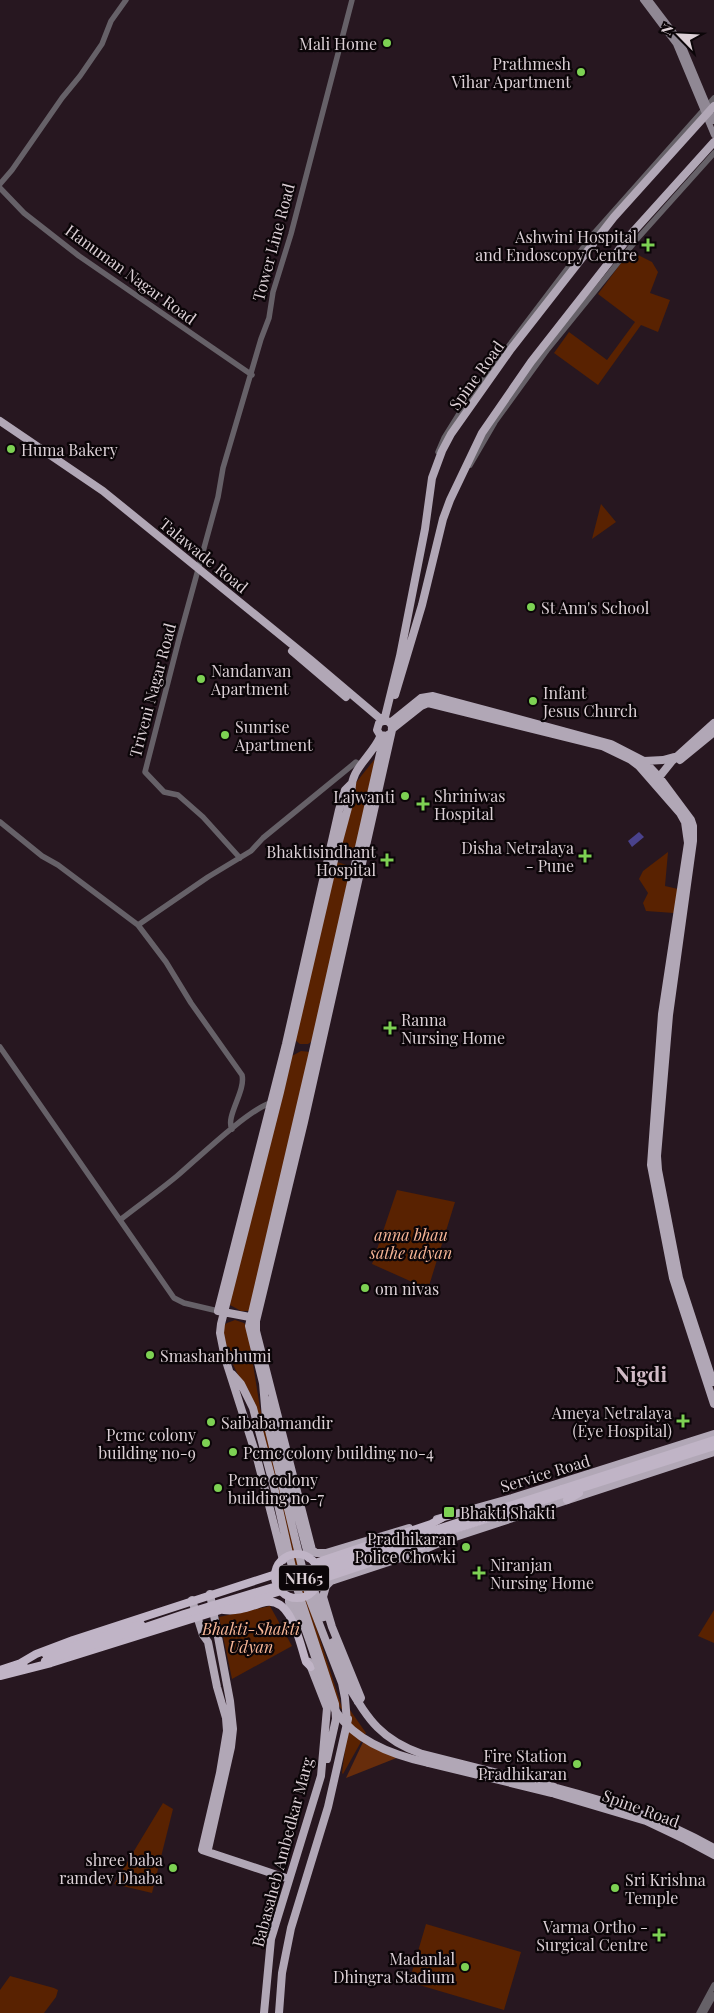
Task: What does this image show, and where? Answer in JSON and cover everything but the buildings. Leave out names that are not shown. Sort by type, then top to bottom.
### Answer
[{"type":"highway","name":"NH65","points":[[0,1676],[45,1658],[333,1569],[563,1491],[631,1470],[714,1440]]},
{"type":"highway","name":"NH65","points":[[631,1470],[714,1446]]},
{"type":"highway","points":[[563,1491],[586,1485]]},
{"type":"highway","points":[[312,1560],[432,1524],[442,1518]]},
{"type":"highway","points":[[319,1580],[435,1541],[446,1540]]},
{"type":"highway","points":[[296,1554],[312,1560],[318,1568],[319,1580],[314,1590],[302,1598],[292,1597],[281,1591],[277,1583],[276,1574],[278,1566],[284,1560],[296,1554]]},
{"type":"highway","points":[[19,1667],[45,1650],[210,1594],[276,1574]]},
{"type":"highway","points":[[179,1622],[198,1618],[281,1591]]},
{"type":"highway","points":[[219,1611],[234,1612],[270,1601],[280,1604],[289,1614],[306,1662],[312,1670]]},
{"type":"highway","name":"NH65","points":[[0,1670],[51,1663],[179,1622]]},
{"type":"main road","points":[[643,0],[676,44],[714,120]]},
{"type":"main road","points":[[649,0],[681,42],[708,109],[714,135]]},
{"type":"main road","name":"Spine Road","points":[[386,727],[417,569],[429,492],[442,451],[461,418],[511,349],[614,217],[708,109]]},
{"type":"main road","name":"Spine Road","points":[[392,698],[422,605],[443,519],[464,469],[482,433],[531,362],[632,233],[714,142]]},
{"type":"main road","name":"Talawade Road","points":[[0,421],[99,491],[386,727]]},
{"type":"main road","name":"Talawade Road","points":[[0,427],[99,491]]},
{"type":"main road","points":[[284,1560],[271,1506],[230,1373],[220,1333],[222,1311],[345,790],[377,744],[386,727],[421,698],[428,696],[441,697],[605,742],[644,761],[684,809],[694,826],[669,1015],[657,1156],[658,1170],[679,1278],[714,1386]]},
{"type":"main road","points":[[312,1560],[250,1332],[304,1122],[386,727],[428,702],[602,746],[631,760],[658,778],[683,817],[688,843],[662,1014],[651,1165],[673,1278],[714,1404]]},
{"type":"main road","points":[[658,778],[676,757],[714,724]]},
{"type":"main road","points":[[658,778],[714,732]]},
{"type":"main road","points":[[644,761],[676,757]]},
{"type":"main road","points":[[222,1311],[280,1092],[335,856],[352,793],[350,784]]},
{"type":"main road","points":[[222,1311],[254,1317]]},
{"type":"main road","name":"Service Road","points":[[254,1317],[309,1541],[312,1550],[316,1553],[326,1553],[442,1518],[563,1491],[714,1434]]},
{"type":"main road","points":[[230,1373],[241,1384],[253,1408],[275,1491],[296,1586],[335,1704],[336,1719],[321,1776]]},
{"type":"main road","points":[[263,1383],[266,1418],[310,1600],[342,1683],[347,1722]]},
{"type":"main road","points":[[359,1700],[323,1597],[326,1586],[331,1581],[416,1552],[563,1491],[714,1452]]},
{"type":"main road","points":[[314,1590],[347,1684],[374,1725],[383,1734],[415,1751],[648,1815],[682,1830],[714,1848]]},
{"type":"main road","points":[[205,1851],[231,1747],[233,1730],[230,1701],[218,1645],[219,1611],[210,1594]]},
{"type":"main road","points":[[292,1597],[326,1690],[338,1714],[358,1733],[382,1748],[411,1759],[555,1791]]},
{"type":"main road","name":"Babasaheb Ambedkar Marg","points":[[264,2013],[269,1952],[289,1879],[321,1776],[327,1708],[289,1602],[292,1597]]},
{"type":"main road","points":[[192,1600],[203,1635],[209,1647],[217,1687],[226,1718],[227,1731],[205,1851]]},
{"type":"main road","points":[[179,1622],[191,1623],[203,1635]]},
{"type":"main road","points":[[209,1647],[218,1645]]},
{"type":"main road","name":"Babasaheb Ambedkar Marg","points":[[279,2013],[282,1974],[290,1928],[328,1807],[347,1722],[350,1707],[347,1684]]},
{"type":"main road","name":"Spine Road","points":[[555,1791],[646,1822],[679,1836],[714,1855]]},
{"type":"main road","points":[[205,1851],[289,1879]]},
{"type":"street","points":[[0,186],[102,44],[117,11],[126,0]]},
{"type":"street","name":"Tower Line Road","points":[[219,489],[238,415],[269,318],[273,292],[292,229],[352,0]]},
{"type":"street","name":"Spine Road","points":[[437,464],[438,451],[451,424],[506,346],[610,213],[708,109],[714,98]]},
{"type":"street","points":[[464,469],[470,466],[494,422],[536,365],[638,238],[714,153]]},
{"type":"street","name":"Hanuman Nagar Road","points":[[0,186],[24,213],[79,256],[252,375]]},
{"type":"street","name":"Triveni Nagar Road","points":[[219,489],[178,639],[145,772],[164,792],[178,795],[203,817],[240,858]]},
{"type":"street","points":[[138,925],[208,877],[251,851],[263,838],[356,762],[361,766]]},
{"type":"street","points":[[0,822],[42,856],[58,865],[138,925],[166,962],[191,1003],[242,1075],[238,1100],[230,1122],[232,1130]]},
{"type":"street","points":[[0,1047],[174,1298],[184,1303],[222,1311]]},
{"type":"street","points":[[120,1220],[260,1108],[271,1103]]},
{"type":"street","points":[[699,2013],[714,1985]]},
{"type":"street","points":[[704,2013],[714,1995]]},
{"type":"green space","points":[[630,251],[652,262],[658,272],[650,293],[670,300],[658,332],[641,325],[598,385],[554,353],[569,332],[607,360],[635,322],[598,294]]},
{"type":"green space","points":[[601,504],[616,522],[592,539]]},
{"type":"green space","points":[[377,759],[355,858],[338,855],[354,785],[374,760]]},
{"type":"green space","points":[[668,852],[665,886],[678,889],[674,913],[646,911],[643,903],[648,893],[639,879],[643,871]]},
{"type":"green space","points":[[337,862],[353,867],[314,1040],[308,1044],[300,1044],[295,1040]]},
{"type":"green space","points":[[301,1051],[311,1052],[250,1311],[241,1311],[230,1305],[231,1297],[290,1057]]},
{"type":"green space","name":"anna bhau sathe udyan","points":[[397,1190],[455,1202],[428,1289],[372,1264]]},
{"type":"green space","points":[[235,1320],[244,1323],[247,1327],[260,1408],[280,1482],[305,1592],[343,1711],[334,1700],[299,1591],[246,1389],[228,1351],[223,1326]]},
{"type":"green space","name":"Bhakti-Shakti Udyan","points":[[270,1606],[292,1646],[232,1679],[219,1617]]},
{"type":"green space","points":[[714,1610],[714,1643],[698,1636]]},
{"type":"green space","points":[[350,1710],[366,1733],[343,1774],[342,1773]]},
{"type":"green space","points":[[163,1803],[173,1809],[152,1893],[114,1884]]},
{"type":"green space","name":"Madanlal Dhingra Stadium","points":[[426,1924],[521,1952],[504,2010],[409,1982]]},
{"type":"green space","points":[[10,1976],[54,1988],[58,1990],[56,1997],[44,2013],[0,2013],[0,1990]]},
{"type":"shaded area","points":[[639,832],[644,837],[632,847],[628,841]]},
{"type":"shaded area","points":[[364,1740],[399,1757],[346,1778]]},
{"type":"place","name":"Mali Home","points":[[387,43]]},
{"type":"place","name":"Prathmesh Vihar Apartment","points":[[581,72]]},
{"type":"place","name":"Ashwini Hospital and Endoscopy Centre","points":[[648,245]]},
{"type":"place","name":"Huma Bakery","points":[[11,449]]},
{"type":"place","name":"St Ann's School","points":[[531,607]]},
{"type":"place","name":"Nandanvan Apartment","points":[[201,679]]},
{"type":"place","name":"Infant Jesus Church","points":[[533,701]]},
{"type":"place","name":"Sunrise Apartment","points":[[225,735]]},
{"type":"place","name":"Lajwanti","points":[[405,796]]},
{"type":"place","name":"Shriniwas Hospital","points":[[423,804]]},
{"type":"place","name":"Disha Netralaya - Pune","points":[[585,856]]},
{"type":"place","name":"Bhaktisindhant Hospital","points":[[387,860]]},
{"type":"place","name":"Ranna Nursing Home","points":[[390,1028]]},
{"type":"place","name":"om nivas","points":[[365,1288]]},
{"type":"place","name":"Smashanbhumi","points":[[150,1355]]},
{"type":"place","name":"Ameya Netralaya (Eye Hospital)","points":[[683,1421]]},
{"type":"place","name":"Saibaba mandir","points":[[211,1422]]},
{"type":"place","name":"Pcmc colony building no-9","points":[[206,1443]]},
{"type":"place","name":"Pcmc colony building no-4","points":[[233,1452]]},
{"type":"place","name":"Pcmc colony building no-7","points":[[218,1488]]},
{"type":"place","name":"Bhakti Shakti","points":[[449,1512]]},
{"type":"place","name":"Pradhikaran Police Chowki","points":[[466,1547]]},
{"type":"place","name":"Niranjan Nursing Home","points":[[479,1573]]},
{"type":"place","name":"Fire Station Pradhikaran","points":[[577,1764]]},
{"type":"place","name":"shree baba ramdev Dhaba","points":[[173,1868]]},
{"type":"place","name":"Sri Krishna Temple","points":[[615,1888]]},
{"type":"place","name":"Varma Ortho - Surgical Centre","points":[[659,1935]]},
{"type":"place","name":"Madanlal Dhingra Stadium","points":[[465,1967]]},
{"type":"district","name":"Nigdi","points":[[641,1373]]}]
